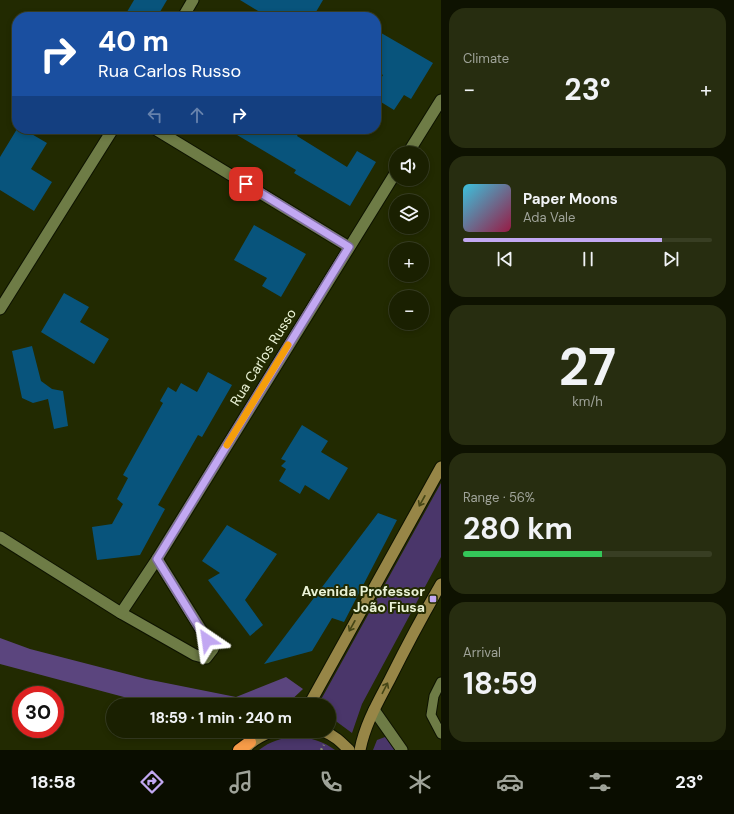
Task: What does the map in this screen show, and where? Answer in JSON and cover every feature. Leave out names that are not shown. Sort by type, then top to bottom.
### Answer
[{"type":"highway","points":[[239,750],[247,746]]},
{"type":"main road","points":[[313,698],[441,467]]},
{"type":"main road","points":[[360,750],[366,726],[401,657],[441,584]]},
{"type":"main road","points":[[247,746],[260,738]]},
{"type":"main road","points":[[336,738],[349,750]]},
{"type":"street","points":[[186,12],[193,0]]},
{"type":"street","points":[[412,146],[441,100]]},
{"type":"street","points":[[0,309],[110,134]]},
{"type":"street","points":[[163,134],[349,247]]},
{"type":"street","name":"Rua Carlos Russo","points":[[121,613],[157,559],[389,183]]},
{"type":"street","points":[[0,537],[121,613],[195,655],[206,658],[213,649],[157,559]]},
{"type":"street","points":[[374,710],[402,750]]},
{"type":"lane","points":[[441,682],[434,696],[431,716],[441,734]]},
{"type":"shaded area","points":[[441,483],[441,557],[362,704],[352,733],[336,721],[336,698],[322,698]]},
{"type":"shaded area","points":[[0,638],[30,649],[146,679],[236,697],[286,677],[303,689],[293,698],[128,698],[0,664]]},
{"type":"shaded area","points":[[385,737],[392,742],[398,750],[373,750],[377,740]]},
{"type":"shaded area","points":[[286,738],[307,738],[317,740],[335,750],[259,750],[276,740]]},
{"type":"building","points":[[134,0],[167,0],[160,12],[127,12]]},
{"type":"building","points":[[240,0],[323,0],[316,12],[260,12]]},
{"type":"building","points":[[381,33],[433,63],[411,99],[404,95],[394,110],[381,102],[381,78],[383,75],[381,74]]},
{"type":"building","points":[[14,134],[32,134],[47,143],[31,169],[52,182],[34,211],[0,190],[0,157]]},
{"type":"building","points":[[235,134],[298,134],[297,136],[347,167],[357,151],[376,162],[350,206],[294,173],[296,170]]},
{"type":"building","points":[[254,225],[306,254],[281,297],[262,286],[267,278],[234,260]]},
{"type":"building","points":[[64,293],[89,307],[80,322],[109,339],[94,364],[41,332]]},
{"type":"building","points":[[32,346],[41,381],[52,389],[63,391],[68,426],[54,429],[48,399],[33,403],[22,398],[12,351]]},
{"type":"building","points":[[208,372],[232,385],[202,437],[198,435],[158,505],[165,509],[140,555],[97,560],[92,527],[112,524],[123,504],[117,499],[128,478],[123,475],[163,403],[160,401],[168,387],[176,392],[181,383],[197,392]]},
{"type":"building","points":[[302,425],[328,441],[321,452],[348,468],[329,500],[305,485],[300,494],[279,481],[286,469],[281,466],[286,461],[281,459]]},
{"type":"building","points":[[378,513],[397,520],[344,622],[332,618],[312,651],[264,664]]},
{"type":"building","points":[[227,525],[277,554],[245,600],[263,625],[250,636],[208,580],[220,573],[202,561]]},
{"type":"slow traffic","points":[[227,445],[288,345]]},
{"type":"place","name":"Avenida Professor João Fiusa","points":[[433,599]]},
{"type":"route","points":[[207,640],[157,559],[349,247],[246,184]]}]
